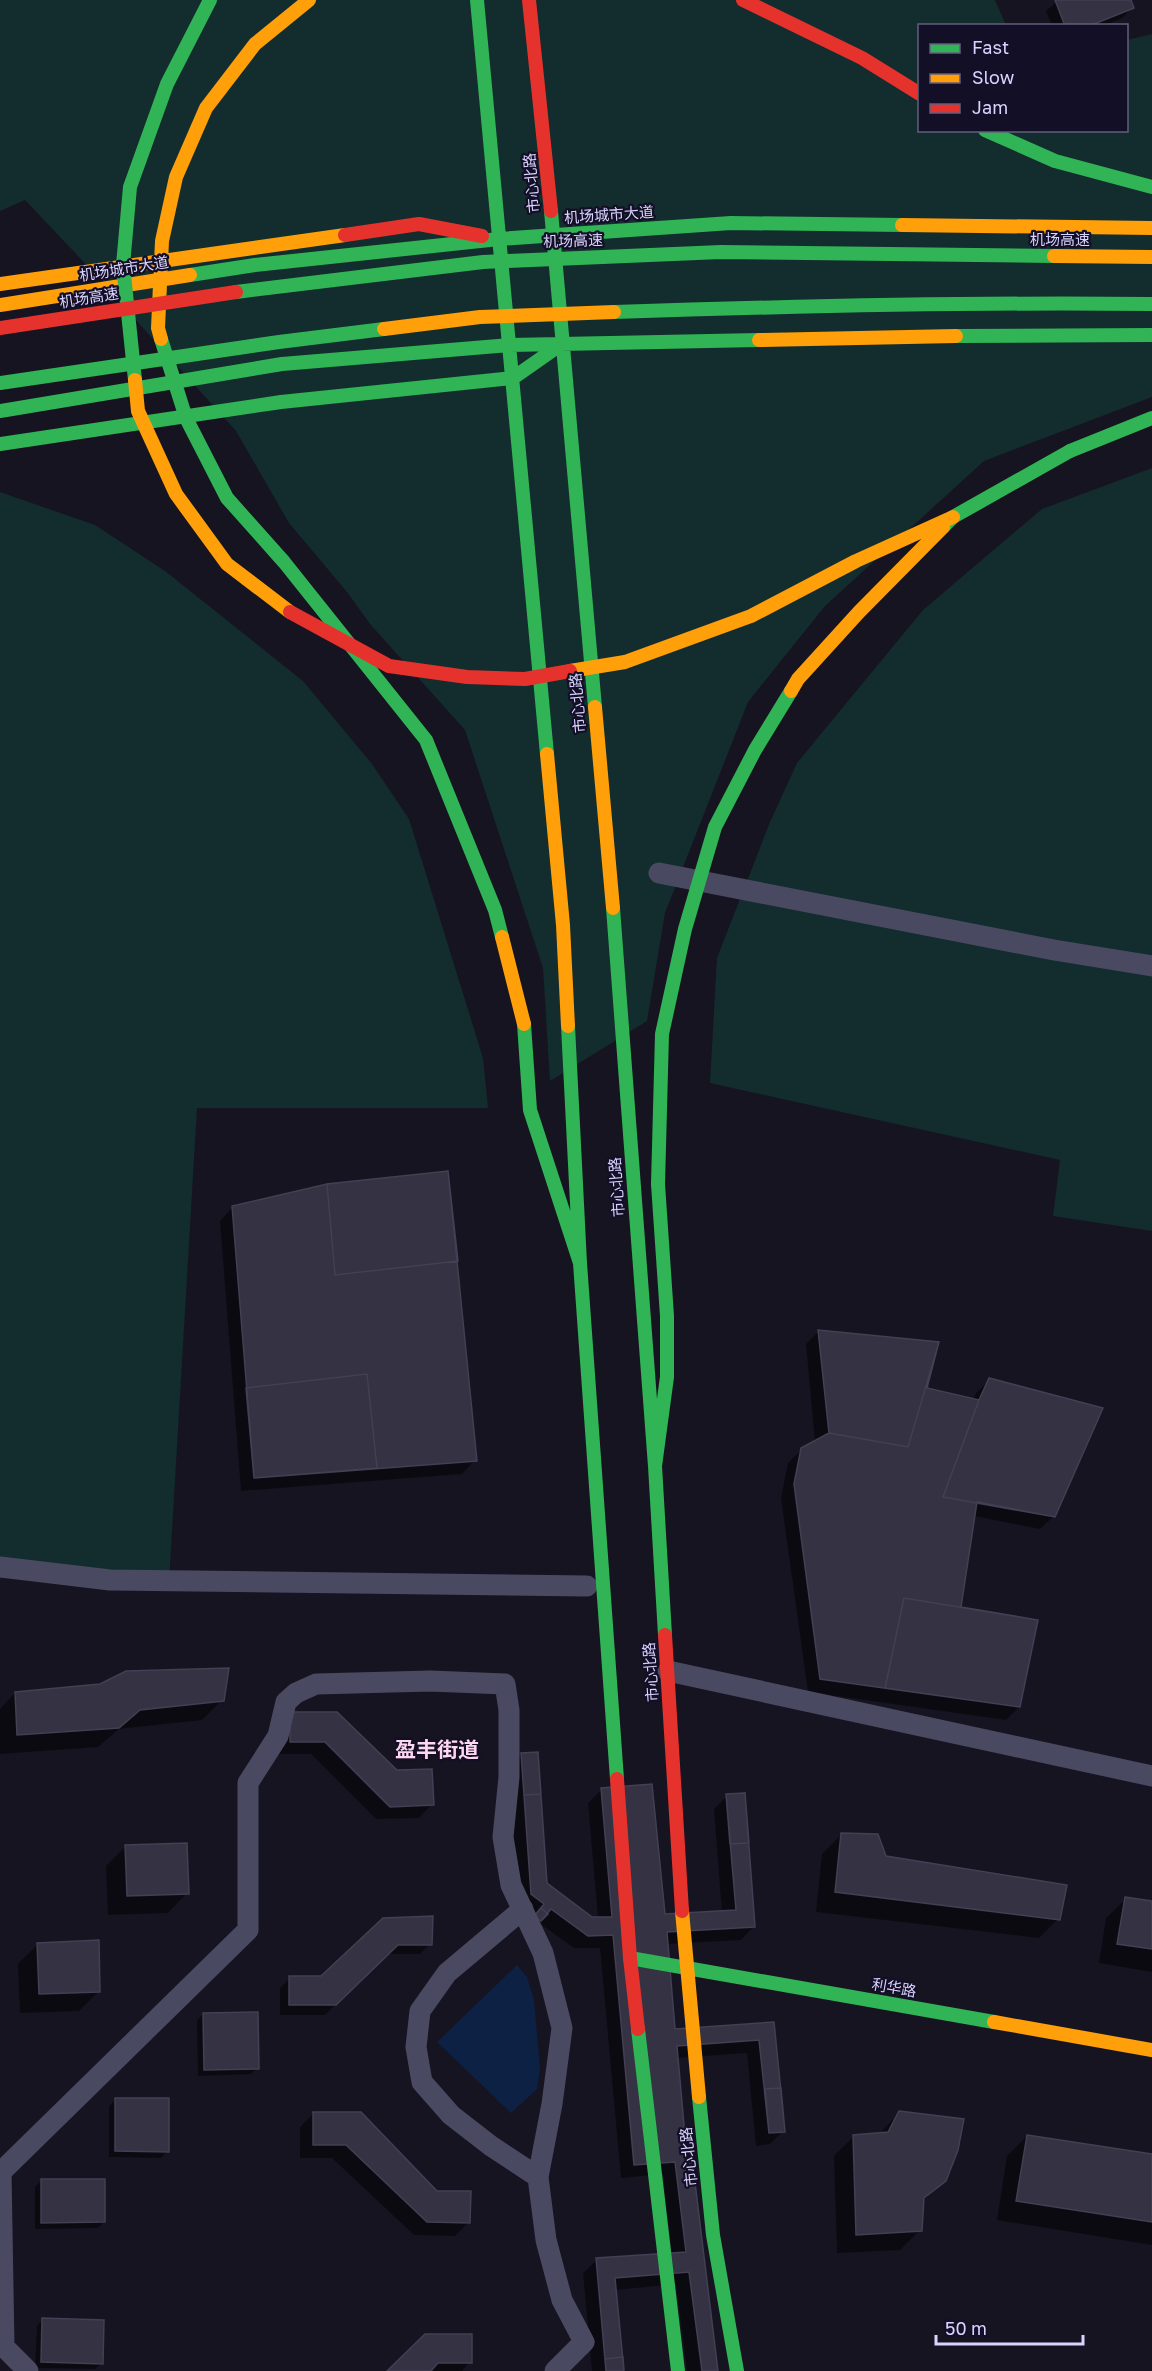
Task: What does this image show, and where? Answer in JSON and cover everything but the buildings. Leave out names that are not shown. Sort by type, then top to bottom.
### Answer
[{"type":"main road","points":[[210,0],[167,84],[130,187],[123,265],[138,411],[176,494],[227,564],[291,613],[389,666],[467,677],[525,679],[626,663],[752,616],[856,561],[953,517],[1070,451],[1152,418]]},
{"type":"main road","points":[[309,0],[255,44],[206,108],[176,177],[162,241],[158,328],[186,418],[227,498],[284,562],[426,740],[495,910],[524,1024],[530,1110],[580,1263]]},
{"type":"main road","points":[[477,0],[563,925],[580,1263],[636,1944],[630,1958],[678,2371]]},
{"type":"main road","name":"市心北路","points":[[529,0],[563,343],[615,936],[655,1466],[668,1671],[680,1950],[686,1969],[713,2235],[737,2371]]},
{"type":"main road","points":[[743,0],[862,58],[918,93]]},
{"type":"main road","points":[[819,22],[862,58]]},
{"type":"main road","points":[[990,132],[1055,161],[1152,187]]},
{"type":"main road","name":"机场城市大道","points":[[0,305],[255,265],[500,239],[731,223],[1152,228]]},
{"type":"main road","points":[[0,284],[419,224],[500,239]]},
{"type":"main road","name":"机场高速","points":[[0,328],[267,287],[483,262],[721,252],[1152,256]]},
{"type":"main road","points":[[0,383],[279,342],[480,317],[740,308],[1038,303],[1152,304]]},
{"type":"main road","points":[[0,317],[104,312]]},
{"type":"main road","points":[[0,411],[282,364],[510,345],[1022,334],[1152,335]]},
{"type":"main road","points":[[0,444],[281,402],[513,378],[563,343]]},
{"type":"main road","points":[[655,1466],[667,1377],[667,1317],[658,1184],[662,1034],[684,928],[715,827],[755,750],[798,679],[858,612],[953,517]]},
{"type":"main road","points":[[680,1950],[705,1955]]},
{"type":"main road","name":"利华路","points":[[630,1958],[1152,2050]]},
{"type":"street","points":[[659,873],[1054,950],[1152,966]]},
{"type":"street","points":[[0,1567],[110,1580],[587,1586]]},
{"type":"street","points":[[668,1671],[1152,1776]]},
{"type":"street","points":[[28,2371],[4,2347],[1,2172],[248,1930],[248,1783],[278,1736],[286,1702],[296,1693],[316,1684],[430,1681],[505,1684],[508,1710],[508,1777],[503,1838],[511,1885],[543,1953],[562,2028],[552,2104],[538,2177],[546,2240],[562,2300],[584,2342],[555,2371]]},
{"type":"street","points":[[523,1909],[447,1973],[420,2011],[416,2047],[422,2082],[451,2115],[491,2146],[538,2177]]},
{"type":"green space","points":[[0,0],[995,0],[1006,24],[918,24],[918,132],[1128,132],[1128,40],[1152,34],[1152,397],[984,461],[825,606],[748,702],[665,913],[647,1021],[550,1081],[543,968],[465,730],[370,624],[347,592],[289,523],[236,431],[25,200],[0,211]]},
{"type":"green space","points":[[1152,468],[1152,1231],[1053,1216],[1060,1160],[710,1083],[717,958],[770,822],[797,763],[923,610],[1042,509]]},
{"type":"green space","points":[[0,492],[95,525],[165,571],[303,681],[372,764],[409,819],[483,1058],[488,1108],[197,1108],[169,1582],[0,1578]]},
{"type":"water","points":[[517,1965],[527,1977],[534,2000],[540,2068],[537,2089],[511,2113],[437,2042]]},
{"type":"traffic: fast","points":[[135,380],[123,265],[130,187],[167,84],[210,0]]},
{"type":"traffic: fast","points":[[477,0],[547,754]]},
{"type":"traffic: fast","points":[[990,132],[1055,161],[1152,187]]},
{"type":"traffic: fast","points":[[551,211],[595,707]]},
{"type":"traffic: fast","points":[[190,275],[255,265],[499,239],[731,223],[902,225]]},
{"type":"traffic: fast","points":[[236,292],[483,262],[721,252],[1054,256]]},
{"type":"traffic: fast","points":[[614,312],[883,305],[1152,304]]},
{"type":"traffic: fast","points":[[0,383],[384,329]]},
{"type":"traffic: fast","points":[[956,336],[1152,335]]},
{"type":"traffic: fast","points":[[161,339],[186,418],[227,498],[284,562],[426,740],[495,910],[502,937]]},
{"type":"traffic: fast","points":[[0,411],[282,364],[510,345],[759,340]]},
{"type":"traffic: fast","points":[[0,444],[281,402],[513,378],[563,343]]},
{"type":"traffic: fast","points":[[1070,451],[1152,418]]},
{"type":"traffic: fast","points":[[943,527],[953,517],[1070,451]]},
{"type":"traffic: fast","points":[[658,1184],[662,1034],[685,929],[715,827],[755,750],[791,691]]},
{"type":"traffic: fast","points":[[613,908],[655,1466],[665,1635]]},
{"type":"traffic: fast","points":[[524,1024],[530,1110],[580,1263]]},
{"type":"traffic: fast","points":[[568,1026],[580,1263],[617,1779]]},
{"type":"traffic: fast","points":[[655,1466],[667,1377],[667,1316],[658,1184]]},
{"type":"traffic: fast","points":[[630,1958],[994,2022]]},
{"type":"traffic: fast","points":[[638,2029],[678,2371]]},
{"type":"traffic: fast","points":[[699,2097],[713,2235],[737,2371]]},
{"type":"traffic: slow","points":[[161,339],[158,328],[162,241],[176,177],[206,108],[255,44],[309,0]]},
{"type":"traffic: slow","points":[[902,225],[1152,228]]},
{"type":"traffic: slow","points":[[0,284],[345,235]]},
{"type":"traffic: slow","points":[[1054,256],[1152,257]]},
{"type":"traffic: slow","points":[[0,305],[190,275]]},
{"type":"traffic: slow","points":[[384,329],[480,317],[614,312]]},
{"type":"traffic: slow","points":[[759,340],[956,336]]},
{"type":"traffic: slow","points":[[135,380],[138,411],[176,494],[227,564],[290,612]]},
{"type":"traffic: slow","points":[[570,671],[625,662],[751,616],[856,561],[953,517]]},
{"type":"traffic: slow","points":[[791,691],[798,679],[859,612],[943,527]]},
{"type":"traffic: slow","points":[[595,707],[613,908]]},
{"type":"traffic: slow","points":[[547,754],[563,925],[568,1026]]},
{"type":"traffic: slow","points":[[502,937],[524,1024]]},
{"type":"traffic: slow","points":[[682,1911],[699,2097]]},
{"type":"traffic: slow","points":[[994,2022],[1152,2050]]},
{"type":"traffic: jam","points":[[529,0],[551,211]]},
{"type":"traffic: jam","points":[[743,0],[862,58],[918,93]]},
{"type":"traffic: jam","points":[[345,235],[419,224],[482,236]]},
{"type":"traffic: jam","points":[[0,328],[236,292]]},
{"type":"traffic: jam","points":[[290,612],[389,666],[467,677],[525,679],[570,671]]},
{"type":"traffic: jam","points":[[665,1635],[682,1911]]},
{"type":"traffic: jam","points":[[617,1779],[630,1958],[638,2029]]},
{"type":"district","name":"盈丰街道","points":[[437,1750]]}]
